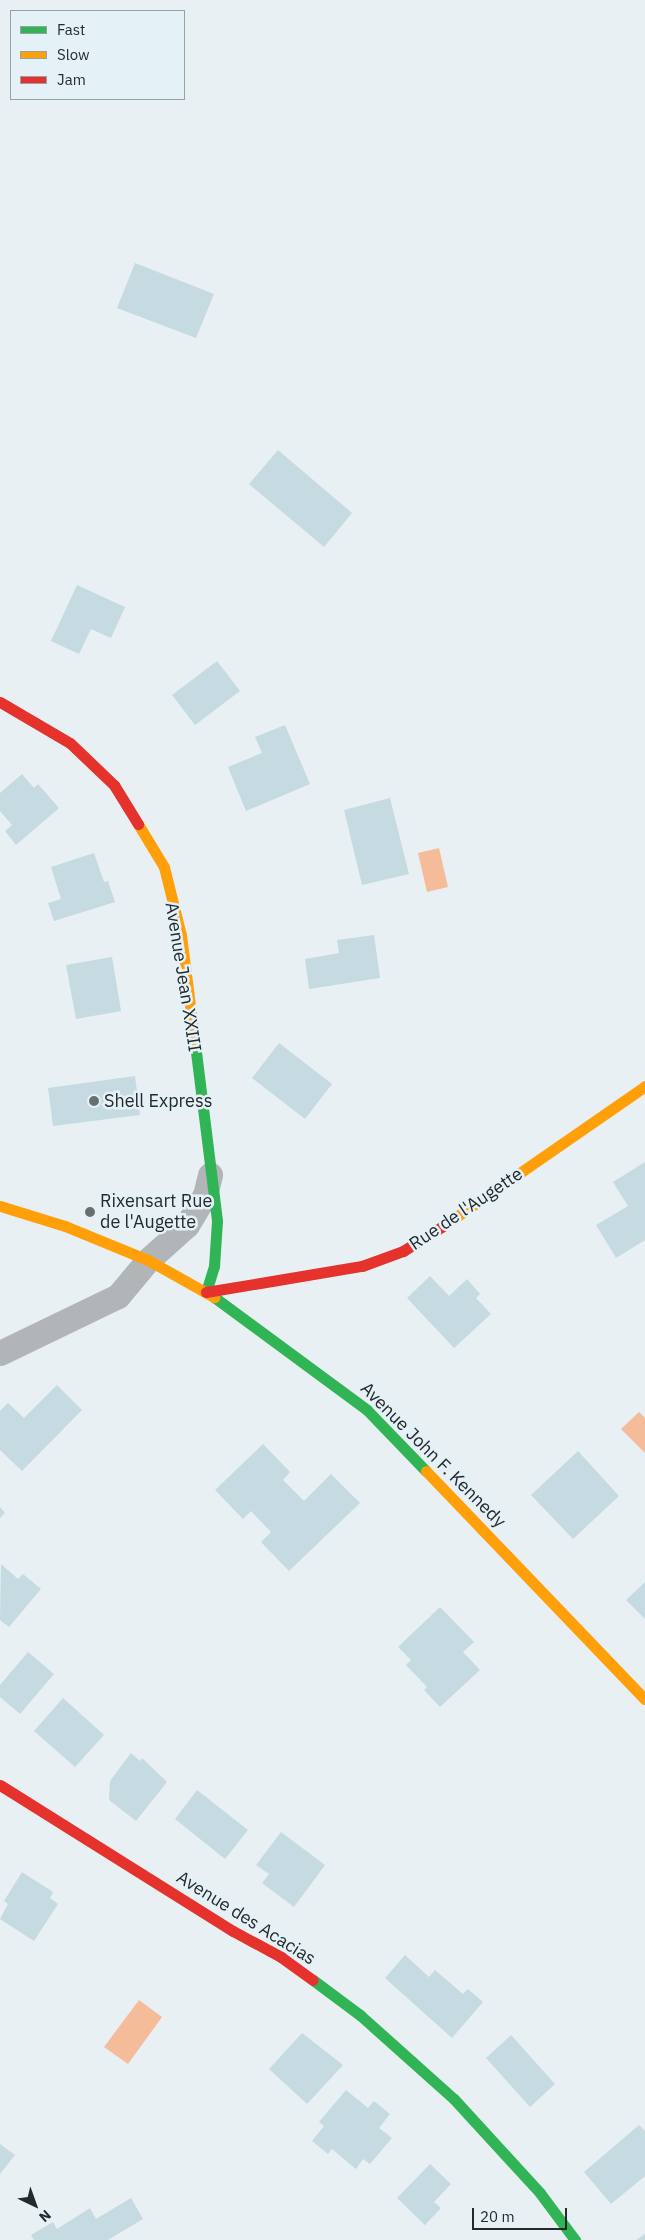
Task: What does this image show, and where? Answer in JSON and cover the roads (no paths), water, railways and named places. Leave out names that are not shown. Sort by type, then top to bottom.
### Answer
[{"type":"street","name":"Avenue Jean XXIII","points":[[0,702],[70,743],[114,785],[164,867],[181,935],[217,1221],[216,1244],[206,1292]]},
{"type":"street","name":"Rue de l'Augette","points":[[206,1292],[271,1279],[362,1266],[403,1251],[473,1208],[625,1097],[645,1086]]},
{"type":"street","name":"Avenue Jean XXIII","points":[[148,1260],[187,1225],[205,1195],[210,1175]]},
{"type":"street","name":"Avenue John F. Kennedy","points":[[0,1206],[65,1226],[148,1260],[206,1292],[367,1410],[645,1699]]},
{"type":"street","points":[[0,1352],[118,1296],[148,1260]]},
{"type":"street","name":"Avenue des Acacias","points":[[0,1785],[233,1931],[281,1957],[360,2015],[454,2099],[540,2193],[575,2240]]},
{"type":"place","name":"Shell Express","points":[[94,1101]]},
{"type":"place","name":"Rixensart Rue de l'Augette","points":[[90,1212]]}]
